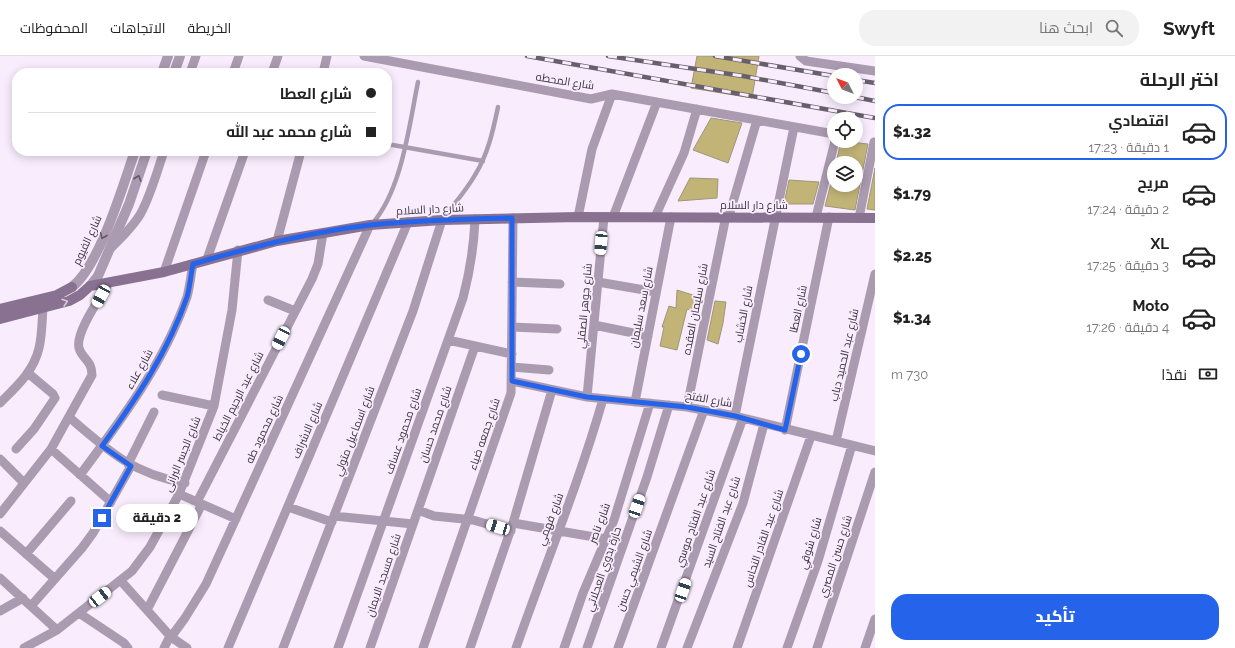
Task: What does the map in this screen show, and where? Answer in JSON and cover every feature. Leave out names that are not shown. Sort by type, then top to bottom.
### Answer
[{"type":"main road","name":"شارع دار السلام","points":[[90,286],[108,284],[164,272],[238,250],[276,241],[370,225],[442,220],[578,217],[775,216],[875,218]]},
{"type":"main road","points":[[0,319],[75,298],[90,286]]},
{"type":"main road","points":[[0,309],[57,295],[72,287]]},
{"type":"street","points":[[164,68],[168,56]]},
{"type":"street","points":[[176,68],[180,56]]},
{"type":"street","points":[[192,68],[196,56]]},
{"type":"street","points":[[235,68],[239,56]]},
{"type":"street","points":[[274,68],[278,56]]},
{"type":"street","points":[[323,68],[327,56]]},
{"type":"street","name":"شارع المحطه","points":[[364,56],[591,99],[612,94],[827,133]]},
{"type":"street","points":[[800,56],[806,61],[875,71]]},
{"type":"street","points":[[578,217],[592,149],[612,94]]},
{"type":"street","name":"شارع جوهر الصقلي","points":[[587,397],[598,282],[608,217],[657,102]]},
{"type":"street","points":[[655,217],[684,153],[697,109]]},
{"type":"street","name":"شارع سليمان العقده","points":[[687,407],[727,216],[757,120]]},
{"type":"street","name":"شارع الخشاب","points":[[739,417],[775,216],[794,127]]},
{"type":"street","points":[[859,218],[874,142]]},
{"type":"street","points":[[816,217],[834,148]]},
{"type":"street","name":"شارع الفيوم","points":[[72,287],[90,265],[118,200],[133,156]]},
{"type":"street","points":[[90,286],[98,276],[129,204],[145,156]]},
{"type":"street","points":[[109,250],[132,226],[140,214],[147,200],[162,156]]},
{"type":"street","points":[[164,272],[204,156]]},
{"type":"street","points":[[207,259],[243,156]]},
{"type":"street","points":[[276,241],[300,156]]},
{"type":"street","name":"شارع سعد سليمان","points":[[635,402],[671,216]]},
{"type":"street","name":"شارع العطا","points":[[785,430],[829,217]]},
{"type":"street","name":"شارع جمعه ضياء","points":[[423,648],[508,403],[512,381],[512,218]]},
{"type":"street","name":"شارع محمود عساف","points":[[338,648],[448,340],[470,272],[474,247],[475,219]]},
{"type":"street","name":"شارع اسماعيل متولي","points":[[283,648],[413,311],[442,220]]},
{"type":"street","name":"شارع الاشراف","points":[[228,648],[408,222]]},
{"type":"street","name":"شارع محمود طه","points":[[164,648],[170,636],[185,618],[206,584],[370,225]]},
{"type":"street","name":"شارع عبد الرحيم الخياط","points":[[147,610],[318,264],[323,233]]},
{"type":"street","name":"شارع الجسر البرانى","points":[[24,648],[57,630],[120,581],[142,560],[185,483],[214,406],[232,310],[238,250]]},
{"type":"street","name":"شارع علاء","points":[[80,475],[135,400],[165,346],[187,296],[193,264]]},
{"type":"street","name":"شارع عبد الحميد دياب","points":[[836,441],[875,274]]},
{"type":"street","points":[[512,282],[560,284]]},
{"type":"street","points":[[598,282],[656,292]]},
{"type":"street","points":[[0,514],[51,449],[92,375],[92,367],[80,352],[78,342],[81,332],[108,284]]},
{"type":"street","points":[[268,300],[295,311]]},
{"type":"street","points":[[0,403],[28,373],[36,359],[39,347],[43,308]]},
{"type":"street","points":[[594,325],[648,336]]},
{"type":"street","points":[[512,327],[557,329]]},
{"type":"street","points":[[448,340],[512,354]]},
{"type":"street","name":"شارع محمد حسان","points":[[418,510],[475,346]]},
{"type":"street","points":[[512,368],[550,370]]},
{"type":"street","points":[[16,449],[34,429],[55,398],[53,394],[28,373]]},
{"type":"street","name":"شارع الفتح","points":[[512,381],[587,397],[704,410],[739,417],[785,430],[875,451]]},
{"type":"street","points":[[470,648],[512,527],[552,390]]},
{"type":"street","points":[[162,395],[214,406]]},
{"type":"street","name":"شارع فهمي","points":[[516,648],[582,468],[603,399]]},
{"type":"street","name":"شارع ناصر","points":[[564,648],[583,593],[606,540],[650,404]]},
{"type":"street","name":"حارة بدوي العجلاتي","points":[[587,648],[647,477],[669,405]]},
{"type":"street","name":"شارع الشيمي حسن","points":[[618,648],[704,410]]},
{"type":"street","points":[[31,606],[89,538],[111,502],[154,412]]},
{"type":"street","points":[[69,417],[102,446],[129,465],[165,480],[185,483]]},
{"type":"street","name":"شارع عبد الفتاح موسي","points":[[661,648],[739,417]]},
{"type":"street","name":"شارع عبد الفتاح السيد","points":[[686,648],[743,503],[764,424]]},
{"type":"street","name":"شارع عبد القادر النحاس","points":[[737,648],[811,436]]},
{"type":"street","name":"شارع شوقي","points":[[787,648],[818,561],[852,445]]},
{"type":"street","points":[[51,449],[111,502]]},
{"type":"street","points":[[0,459],[24,483]]},
{"type":"street","name":"شارع حسن المصري","points":[[817,648],[875,472]]},
{"type":"street","points":[[179,494],[236,519]]},
{"type":"street","points":[[26,554],[71,501]]},
{"type":"street","points":[[288,507],[333,519],[413,524]]},
{"type":"street","points":[[418,510],[439,516],[468,518],[512,527],[558,531],[606,540]]},
{"type":"street","name":"شارع مسجد الايمان","points":[[370,648],[418,510]]},
{"type":"street","points":[[0,531],[55,578]]},
{"type":"street","points":[[0,578],[57,630]]},
{"type":"street","points":[[120,581],[170,636],[187,648]]},
{"type":"street","points":[[0,611],[23,598]]},
{"type":"street","points":[[79,613],[124,643],[128,648]]},
{"type":"street","points":[[865,648],[875,618]]},
{"type":"lane","points":[[370,225],[385,207],[390,196],[405,147],[418,82]]},
{"type":"lane","points":[[442,220],[466,189],[483,160],[491,139],[498,107]]},
{"type":"lane","points":[[392,145],[483,160]]},
{"type":"building","points":[[697,56],[759,56],[752,98],[691,88]]},
{"type":"building","points":[[711,118],[742,123],[728,163],[693,150]]},
{"type":"building","points":[[863,143],[868,144],[863,169],[863,156],[838,156],[839,148],[863,148]]},
{"type":"building","points":[[875,168],[875,210],[867,209]]},
{"type":"building","points":[[690,178],[718,179],[717,198],[678,201]]},
{"type":"building","points":[[789,180],[819,182],[813,204],[784,204]]},
{"type":"building","points":[[829,192],[859,192],[855,210],[825,206]]},
{"type":"building","points":[[677,290],[696,296],[694,311],[687,309],[677,350],[660,346],[664,327],[662,327],[669,306],[676,308]]},
{"type":"building","points":[[715,301],[726,302],[718,344],[707,340]]},
{"type":"railway","points":[[527,56],[875,118]]},
{"type":"railway","points":[[608,56],[743,76],[827,92]]},
{"type":"railway","points":[[715,56],[827,75]]},
{"type":"railway","points":[[863,81],[875,83]]},
{"type":"railway","points":[[863,99],[875,101]]},
{"type":"route","points":[[102,518],[131,466],[102,446],[135,400],[155,367],[187,296],[193,264],[238,250],[276,241],[370,225],[442,220],[512,218],[512,381],[552,390],[587,397],[687,407],[735,416],[785,430],[801,354]]}]
